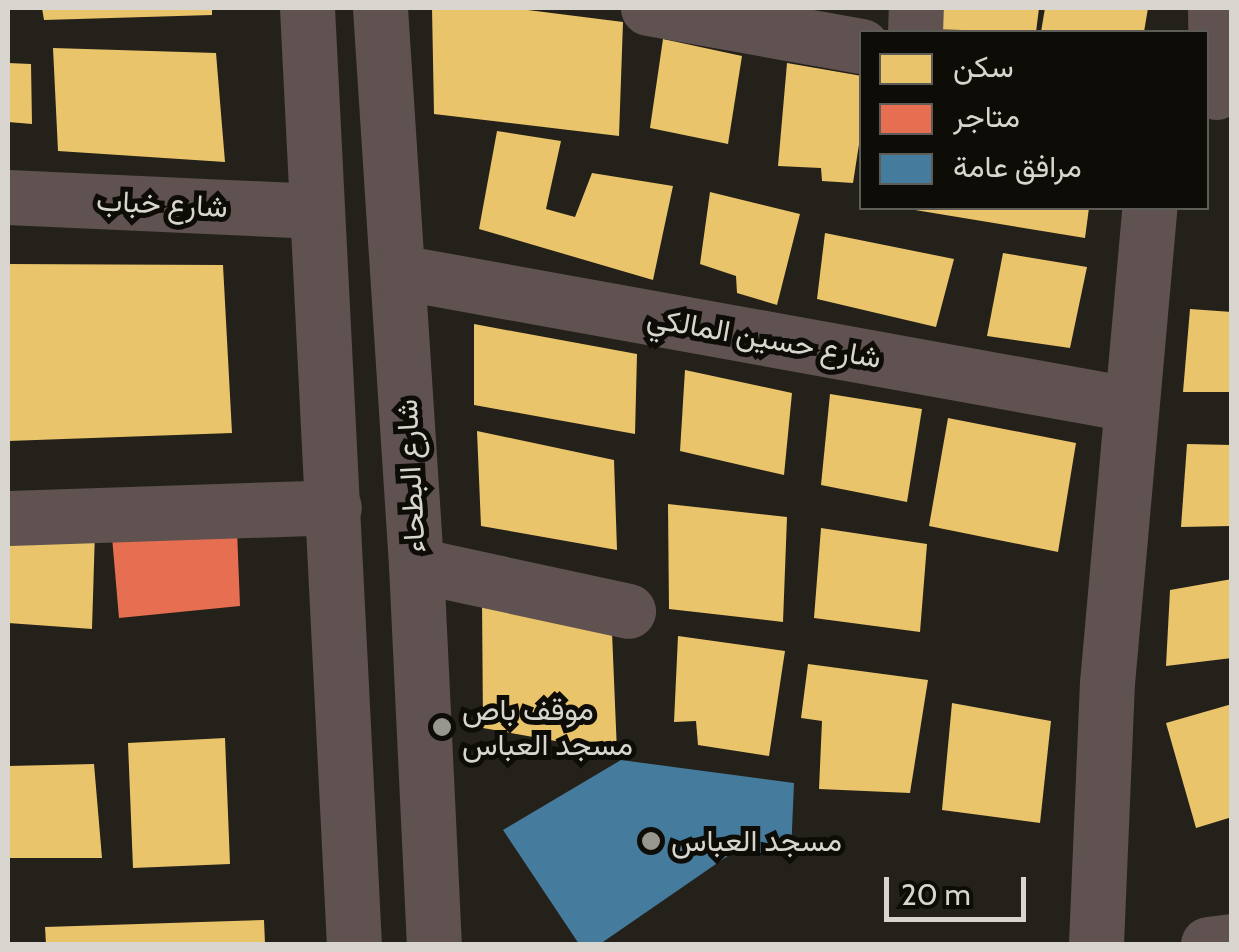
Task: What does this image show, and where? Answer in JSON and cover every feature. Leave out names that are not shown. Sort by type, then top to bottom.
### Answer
[{"type":"street","points":[[307,8],[354,944]]},
{"type":"street","name":"شارع البطحاء","points":[[380,8],[416,565],[434,944]]},
{"type":"street","points":[[648,8],[859,45]]},
{"type":"street","points":[[1215,8],[1218,91]]},
{"type":"street","name":"شارع خباب","points":[[8,196],[316,210]]},
{"type":"street","points":[[1096,944],[1108,683],[1129,404],[1150,210]]},
{"type":"street","name":"شارع حسين المالكي","points":[[398,272],[1129,404]]},
{"type":"street","points":[[9,518],[334,507]]},
{"type":"street","points":[[416,565],[628,611]]},
{"type":"street","points":[[1208,944],[1232,941]]},
{"type":"building: سكن","points":[[42,8],[212,8],[212,15],[44,20]]},
{"type":"building: سكن","points":[[432,8],[512,8],[623,22],[619,136],[434,114]]},
{"type":"building: سكن","points":[[929,8],[1039,8],[1036,30],[925,29]]},
{"type":"building: سكن","points":[[1045,8],[1148,8],[1144,30],[1041,30]]},
{"type":"building: سكن","points":[[663,39],[742,56],[728,144],[650,128]]},
{"type":"building: سكن","points":[[53,48],[216,53],[225,162],[58,151]]},
{"type":"building: سكن","points":[[8,63],[31,64],[32,124],[8,122]]},
{"type":"building: سكن","points":[[787,63],[859,75],[859,144],[853,183],[822,181],[821,168],[778,166]]},
{"type":"building: سكن","points":[[497,131],[561,141],[546,209],[575,217],[592,173],[673,186],[653,280],[479,229]]},
{"type":"building: سكن","points":[[710,192],[800,214],[777,305],[737,293],[736,276],[700,264]]},
{"type":"building: سكن","points":[[915,210],[1089,210],[1085,238]]},
{"type":"building: سكن","points":[[825,233],[954,259],[936,327],[817,299]]},
{"type":"building: سكن","points":[[1003,253],[1087,267],[1070,348],[987,336]]},
{"type":"building: سكن","points":[[8,264],[223,265],[232,433],[8,441]]},
{"type":"building: سكن","points":[[1190,309],[1232,312],[1232,392],[1183,392]]},
{"type":"building: سكن","points":[[474,324],[637,354],[635,434],[474,405]]},
{"type":"building: سكن","points":[[685,370],[792,393],[784,475],[680,451]]},
{"type":"building: سكن","points":[[830,394],[922,409],[907,502],[821,485]]},
{"type":"building: سكن","points":[[948,418],[1076,443],[1058,552],[929,526]]},
{"type":"building: سكن","points":[[477,431],[614,460],[617,550],[481,526]]},
{"type":"building: سكن","points":[[1187,444],[1232,445],[1232,526],[1181,527]]},
{"type":"building: سكن","points":[[668,504],[787,517],[783,622],[669,609]]},
{"type":"building: سكن","points":[[821,528],[927,544],[920,632],[814,618]]},
{"type":"building: سكن","points":[[8,529],[95,531],[92,629],[8,623]]},
{"type":"building: سكن","points":[[1232,579],[1232,658],[1166,666],[1170,590]]},
{"type":"building: سكن","points":[[482,600],[612,632],[617,752],[483,728]]},
{"type":"building: سكن","points":[[678,636],[785,651],[769,756],[698,745],[696,721],[674,722]]},
{"type":"building: سكن","points":[[808,664],[928,680],[910,793],[819,789],[822,721],[801,718]]},
{"type":"building: سكن","points":[[952,703],[1051,721],[1040,823],[942,810]]},
{"type":"building: سكن","points":[[1232,704],[1232,817],[1196,828],[1166,723]]},
{"type":"building: سكن","points":[[225,738],[230,864],[133,868],[128,743]]},
{"type":"building: سكن","points":[[94,764],[102,858],[10,858],[8,766]]},
{"type":"building: سكن","points":[[264,920],[265,944],[46,944],[45,927]]},
{"type":"building: متاجر","points":[[237,530],[240,606],[119,618],[112,537]]},
{"type":"building: مرافق عامة","name":"مسجد العباس","points":[[621,760],[794,783],[791,853],[732,853],[600,944],[579,944],[503,830]]},
{"type":"place","name":"موقف باص مسجد العباس","points":[[442,727]]},
{"type":"place","name":"مسجد العباس","points":[[651,841]]}]
